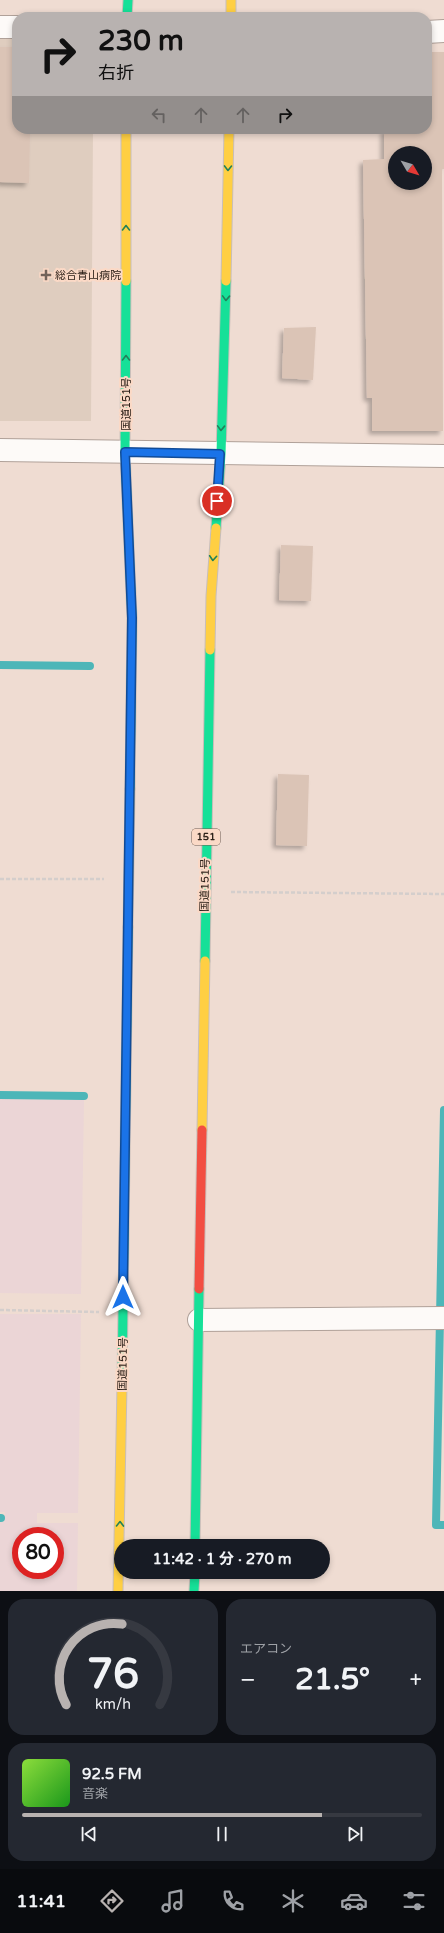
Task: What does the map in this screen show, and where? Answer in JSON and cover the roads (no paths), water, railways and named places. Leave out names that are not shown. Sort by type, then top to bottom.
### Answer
[{"type":"highway","points":[[127,12],[128,0]]},
{"type":"highway","points":[[231,0],[231,12]]},
{"type":"highway","name":"国道151号","points":[[118,1591],[132,618],[125,452],[126,134]]},
{"type":"highway","name":"国道151号","points":[[195,1539],[211,596],[220,454],[226,288],[229,134]]},
{"type":"highway","points":[[194,1591],[195,1579]]},
{"type":"street","points":[[0,27],[12,27]]},
{"type":"street","points":[[432,32],[444,31]]},
{"type":"street","points":[[0,450],[444,456]]},
{"type":"street","points":[[199,1320],[444,1318]]},
{"type":"waterway","points":[[0,665],[90,666]]},
{"type":"waterway","points":[[0,1095],[84,1096]]},
{"type":"waterway","points":[[444,1110],[436,1525],[444,1525]]},
{"type":"place","name":"総合青山病院","points":[[46,275]]}]
